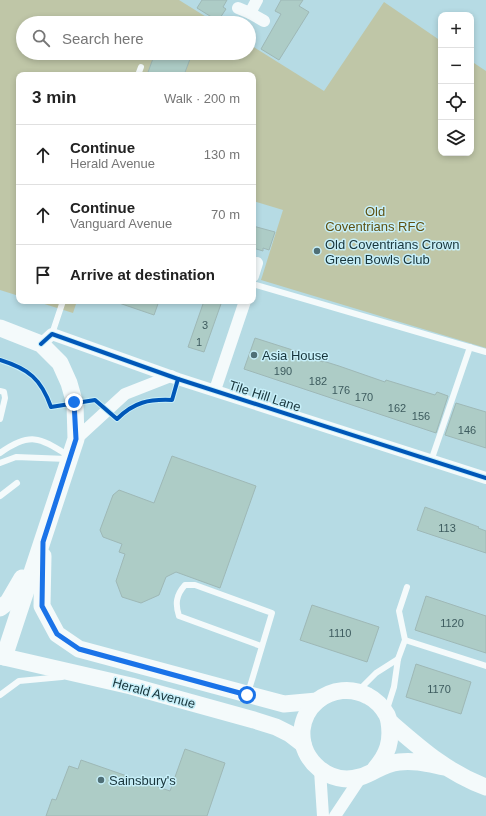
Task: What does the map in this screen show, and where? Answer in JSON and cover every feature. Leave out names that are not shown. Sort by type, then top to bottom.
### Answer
[{"type":"main road","name":"Tile Hill Lane","points":[[0,328],[47,339]]},
{"type":"main road","points":[[0,336],[47,339],[69,383],[75,404],[76,439],[43,542],[2,659]]},
{"type":"main road","points":[[0,608],[8,602],[43,542]]},
{"type":"main road","name":"Herald Avenue","points":[[43,542],[42,606],[57,634],[79,649],[284,704],[317,701]]},
{"type":"main road","name":"Herald Avenue","points":[[2,659],[83,674],[131,686],[276,727],[290,734],[303,744]]},
{"type":"main road","name":"Herald Avenue","points":[[444,767],[414,761],[387,764],[368,773],[340,778],[320,770],[309,759],[303,744],[302,735],[304,721],[311,708],[317,701],[329,693],[344,690],[370,696],[380,704],[388,719],[444,767],[486,788]]},
{"type":"main road","points":[[368,773],[384,759],[389,748],[391,735],[388,719]]},
{"type":"street","points":[[250,13],[257,0]]},
{"type":"street","points":[[238,8],[255,16]]},
{"type":"street","points":[[256,17],[264,22]]},
{"type":"street","points":[[215,390],[244,304]]},
{"type":"street","name":"Tile Hill Lane","points":[[47,339],[172,376],[486,478]]},
{"type":"street","points":[[76,439],[125,394],[172,376]]},
{"type":"street","points":[[320,770],[323,816]]},
{"type":"street","points":[[335,816],[368,773]]},
{"type":"lane","points":[[139,72],[141,67]]},
{"type":"lane","points":[[256,285],[486,352]]},
{"type":"lane","points":[[47,339],[62,304]]},
{"type":"lane","points":[[431,461],[470,347]]},
{"type":"lane","points":[[0,390],[4,392],[6,398],[0,419]]},
{"type":"lane","points":[[0,452],[16,443],[39,439],[69,458]]},
{"type":"lane","points":[[0,463],[16,457],[69,458]]},
{"type":"lane","points":[[0,496],[17,483]]},
{"type":"lane","points":[[247,695],[272,613],[195,585],[185,585],[180,591],[176,606],[179,616],[261,646]]},
{"type":"lane","points":[[388,719],[388,704],[394,687],[398,659],[405,640],[399,611],[407,587]]},
{"type":"lane","points":[[405,640],[486,666]]},
{"type":"lane","points":[[358,692],[376,673],[398,659]]},
{"type":"lane","points":[[0,695],[18,681],[83,674]]},
{"type":"green space","name":"Old Coventrians RFC","points":[[0,0],[179,0],[205,16],[16,16],[16,60],[256,60],[256,48],[324,91],[384,2],[438,39],[438,156],[474,156],[474,63],[486,71],[486,348],[261,280],[283,210],[256,202],[256,72],[16,72],[16,295],[0,290]]},
{"type":"green space","points":[[44,304],[76,304],[73,313]]},
{"type":"building","points":[[202,0],[227,0],[223,7],[226,9],[221,16],[210,16],[197,8]]},
{"type":"building","points":[[281,0],[303,0],[299,6],[309,12],[279,60],[261,49],[281,14],[275,11]]},
{"type":"building","points":[[152,60],[190,60],[185,72],[148,72]]},
{"type":"building","points":[[256,227],[275,232],[269,250],[263,248],[263,251],[256,249]]},
{"type":"building","points":[[122,304],[158,304],[154,315]]},
{"type":"building","points":[[203,304],[221,304],[204,352],[188,347]]},
{"type":"building","points":[[255,338],[385,382],[386,380],[435,395],[437,392],[448,396],[436,433],[244,369]]},
{"type":"building","points":[[456,403],[486,412],[486,448],[445,435]]},
{"type":"building","points":[[172,456],[256,486],[220,588],[176,572],[166,577],[159,595],[141,603],[122,597],[116,581],[125,554],[119,552],[122,544],[103,537],[100,530],[113,495],[119,490],[154,503]]},
{"type":"building","points":[[425,507],[486,531],[486,553],[417,530]]},
{"type":"building","points":[[426,596],[486,616],[486,653],[415,630]]},
{"type":"building","points":[[312,605],[379,627],[367,662],[300,640]]},
{"type":"building","points":[[416,664],[471,682],[461,714],[406,697]]},
{"type":"building","name":"Sainsbury's","points":[[185,749],[225,763],[207,816],[46,816],[52,799],[56,800],[69,766],[78,769],[81,760],[170,791]]},
{"type":"cycle path","points":[[41,344],[52,334],[178,379],[486,478]]},
{"type":"cycle path","points":[[0,360],[19,367],[33,376],[43,389],[51,407],[95,400],[117,419],[123,413],[136,405],[156,400],[172,400],[178,379]]},
{"type":"place","name":"Old Coventrians Crown Green Bowls Club","points":[[317,251]]},
{"type":"place","name":"Asia House","points":[[254,355]]},
{"type":"place","name":"Sainsbury's","points":[[101,780]]},
{"type":"route","points":[[74,402],[76,439],[43,542],[42,606],[57,634],[79,649],[247,695]]}]
